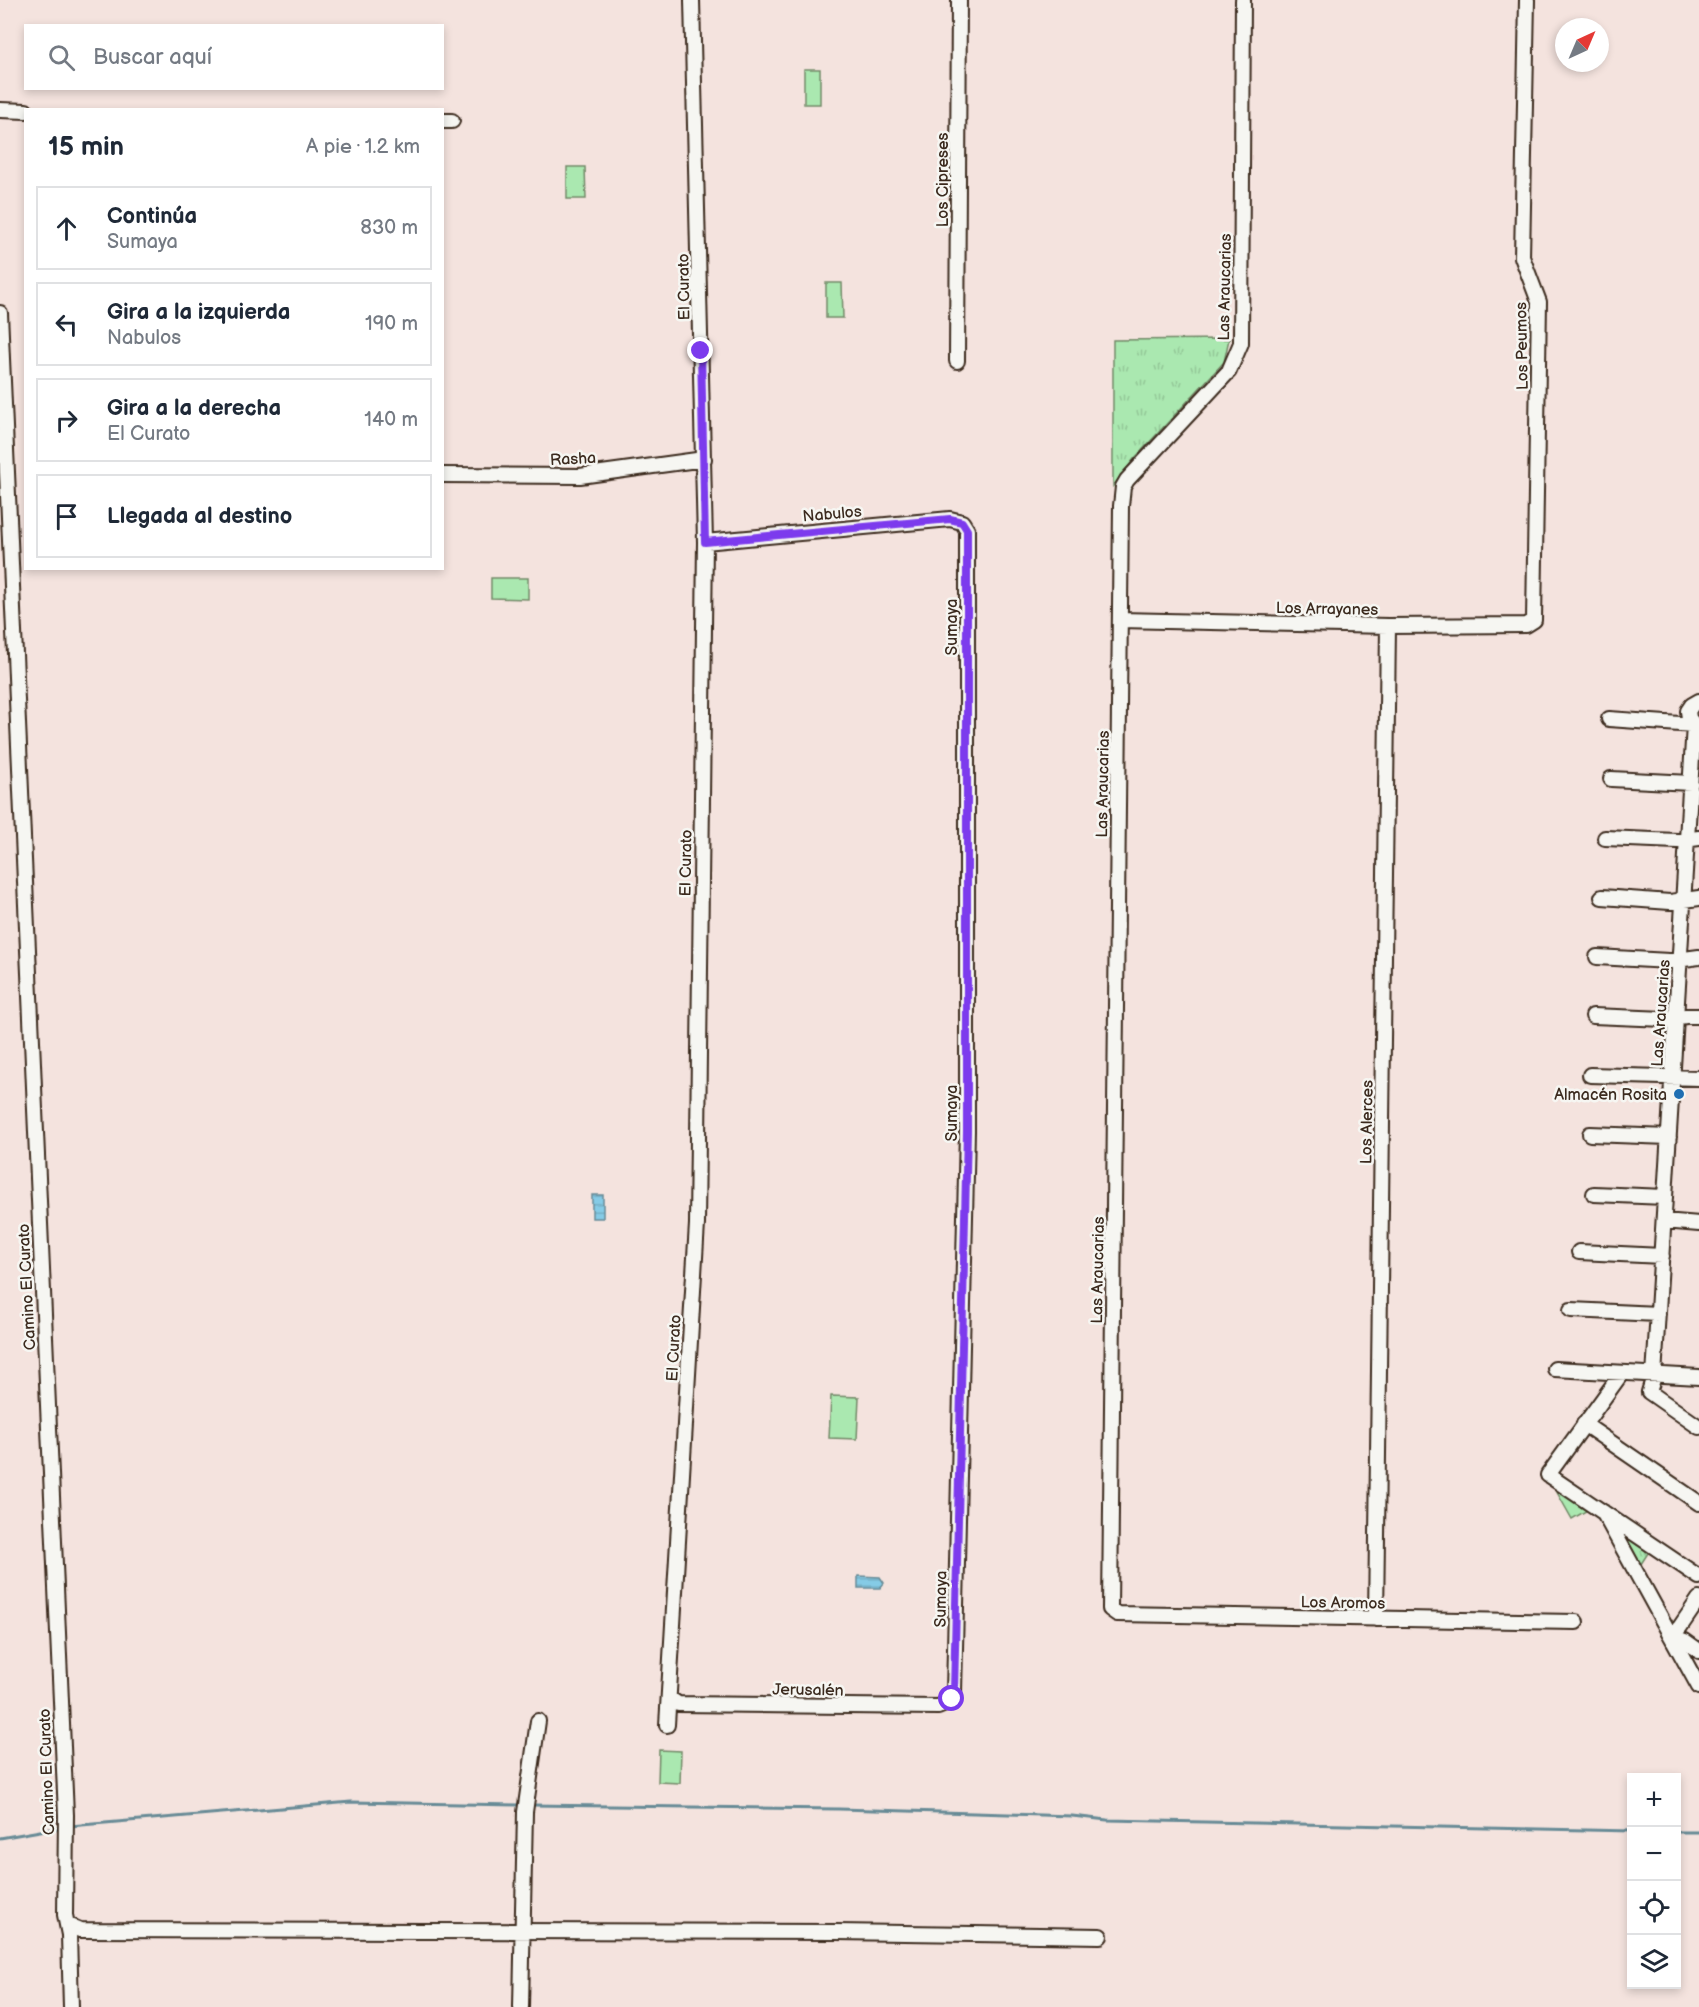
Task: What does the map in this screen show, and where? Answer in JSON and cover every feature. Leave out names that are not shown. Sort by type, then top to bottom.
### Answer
[{"type":"street","name":"El Curato","points":[[667,1725],[697,1224],[705,542],[693,0]]},
{"type":"street","name":"Los Cipreses","points":[[957,361],[959,0]]},
{"type":"street","name":"Las Araucarias","points":[[1111,1611],[1120,506],[1123,488],[1133,472],[1229,371],[1241,343],[1243,0]]},
{"type":"street","name":"Los Peumos","points":[[1527,0],[1522,257],[1539,302],[1535,616],[1533,622]]},
{"type":"street","points":[[0,111],[24,111]]},
{"type":"street","name":"Camino El Curato","points":[[0,313],[66,1815],[65,1915],[68,1925],[71,2007]]},
{"type":"street","name":"Rasha","points":[[444,475],[580,476],[704,459]]},
{"type":"street","name":"Nabulos","points":[[705,542],[950,519],[962,522]]},
{"type":"street","name":"Sumaya","points":[[947,1704],[954,1692],[967,1131],[968,534],[962,522]]},
{"type":"street","name":"Los Arrayanes","points":[[1120,620],[1388,626],[1526,625],[1533,622]]},
{"type":"street","name":"Los Alerces","points":[[1376,1618],[1388,626]]},
{"type":"street","name":"Las Araucarias","points":[[1699,701],[1688,711],[1689,718],[1694,724],[1693,839],[1683,899],[1654,1376],[1649,1392],[1699,1427]]},
{"type":"street","points":[[1609,719],[1694,724]]},
{"type":"street","points":[[1611,778],[1694,778]]},
{"type":"street","points":[[1605,838],[1677,842],[1693,839]]},
{"type":"street","points":[[1602,897],[1670,902],[1699,898]]},
{"type":"street","points":[[1597,957],[1669,961],[1699,957]]},
{"type":"street","points":[[1593,1016],[1665,1019],[1699,1016]]},
{"type":"street","points":[[1590,1075],[1699,1078]]},
{"type":"street","points":[[1590,1134],[1669,1137]]},
{"type":"street","points":[[1594,1194],[1665,1197]]},
{"type":"street","points":[[1664,1221],[1699,1224]]},
{"type":"street","points":[[1579,1252],[1662,1256]]},
{"type":"street","points":[[1571,1310],[1658,1314]]},
{"type":"street","points":[[1556,1369],[1699,1377]]},
{"type":"street","points":[[1621,1374],[1548,1475],[1699,1577]]},
{"type":"street","points":[[1584,1424],[1699,1503]]},
{"type":"street","points":[[1602,1510],[1699,1687]]},
{"type":"street","points":[[1671,1636],[1680,1628],[1699,1599]]},
{"type":"street","name":"Los Aromos","points":[[1111,1611],[1117,1614],[1576,1622]]},
{"type":"street","points":[[1671,1636],[1699,1651]]},
{"type":"street","name":"Jerusalén","points":[[669,1698],[678,1704],[938,1707],[947,1704]]},
{"type":"street","points":[[521,2007],[525,1812],[538,1720]]},
{"type":"street","points":[[68,1925],[80,1930],[836,1932],[1100,1936]]},
{"type":"green space","points":[[804,69],[820,69],[820,104],[804,104]]},
{"type":"green space","points":[[567,167],[585,167],[586,199],[567,199]]},
{"type":"green space","points":[[826,283],[842,283],[843,318],[826,318]]},
{"type":"green space","points":[[1229,339],[1224,362],[1134,459],[1113,486],[1113,340]]},
{"type":"green space","points":[[491,578],[528,578],[528,599],[491,598]]},
{"type":"green space","points":[[831,1396],[859,1397],[857,1439],[829,1438]]},
{"type":"green space","points":[[1554,1487],[1591,1508],[1572,1519]]},
{"type":"green space","points":[[1615,1526],[1650,1550],[1639,1567]]},
{"type":"green space","points":[[659,1750],[681,1751],[680,1783],[658,1782]]},
{"type":"water","points":[[592,1195],[603,1195],[603,1218],[592,1218]]},
{"type":"water","points":[[858,1576],[880,1577],[884,1583],[880,1588],[858,1588]]},
{"type":"waterway","points":[[70,1826],[351,1802],[521,1805]]},
{"type":"waterway","points":[[531,1805],[839,1809],[1072,1816],[1107,1820],[1627,1831]]},
{"type":"waterway","points":[[0,1838],[63,1827]]},
{"type":"waterway","points":[[1681,1832],[1699,1832]]},
{"type":"place","name":"Almacén Rosita","points":[[1679,1094]]},
{"type":"route","points":[[701,351],[705,542],[950,519],[958,519],[962,522],[968,534],[967,1131],[954,1695],[952,1699]]}]
